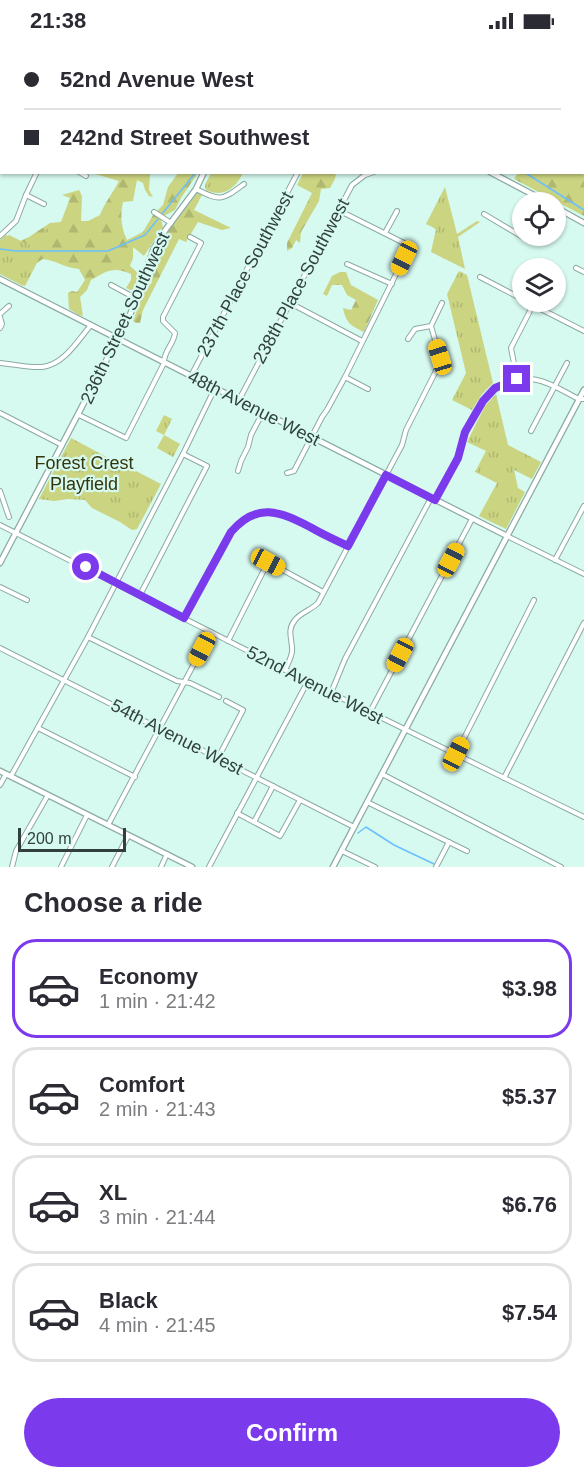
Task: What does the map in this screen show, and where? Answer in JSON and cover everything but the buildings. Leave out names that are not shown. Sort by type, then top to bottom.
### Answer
[{"type":"main road","name":"236th Street Southwest","points":[[0,563],[118,339],[137,299],[154,248],[196,189],[203,174]]},
{"type":"main road","points":[[494,174],[528,192]]},
{"type":"main road","points":[[566,213],[584,223]]},
{"type":"main road","name":"48th Avenue West","points":[[0,279],[507,536]]},
{"type":"main road","points":[[333,867],[507,536],[582,399],[584,390]]},
{"type":"main road","points":[[5,774],[192,867]]},
{"type":"street","points":[[0,236],[16,221],[36,174]]},
{"type":"street","points":[[82,174],[86,176]]},
{"type":"street","name":"237th Place Southwest","points":[[191,376],[297,174]]},
{"type":"street","name":"238th Place Southwest","points":[[239,400],[352,185],[368,174]]},
{"type":"street","points":[[196,189],[211,197],[221,198],[244,184]]},
{"type":"street","points":[[26,195],[44,204]]},
{"type":"street","points":[[287,473],[294,471],[312,438],[410,246],[338,210]]},
{"type":"street","points":[[386,233],[397,211]]},
{"type":"street","points":[[154,212],[171,223]]},
{"type":"street","points":[[484,214],[512,231]]},
{"type":"street","points":[[79,415],[126,438],[164,363],[164,358],[174,338],[175,333],[163,321],[164,313],[201,243],[190,237]]},
{"type":"street","points":[[347,264],[392,284]]},
{"type":"street","points":[[576,268],[584,272]]},
{"type":"street","points":[[480,277],[512,294]]},
{"type":"street","points":[[111,285],[137,299]]},
{"type":"street","points":[[290,303],[362,341]]},
{"type":"street","points":[[285,670],[291,658],[292,624],[297,617],[318,603],[402,445],[406,430],[440,366],[440,357],[430,326],[442,303]]},
{"type":"street","points":[[0,328],[2,324],[0,315],[9,306]]},
{"type":"street","points":[[517,379],[511,348],[529,312]]},
{"type":"street","points":[[547,312],[584,331]]},
{"type":"street","points":[[0,363],[41,367],[50,365],[61,359],[91,325]]},
{"type":"street","points":[[408,339],[415,329],[430,326]]},
{"type":"street","points":[[531,431],[567,363]]},
{"type":"street","points":[[345,377],[368,389]]},
{"type":"street","points":[[331,693],[345,659],[458,458],[465,432],[483,401],[495,388],[517,379],[538,380],[582,399]]},
{"type":"street","points":[[0,784],[38,728],[65,680],[215,388]]},
{"type":"street","points":[[238,471],[248,447],[250,435],[263,412]]},
{"type":"street","points":[[0,413],[62,445]]},
{"type":"street","points":[[140,595],[207,466],[183,454]]},
{"type":"street","points":[[0,491],[9,517]]},
{"type":"street","points":[[555,560],[584,506]]},
{"type":"street","points":[[184,618],[231,532],[239,523],[258,513],[270,512],[286,515],[348,546]]},
{"type":"street","points":[[370,712],[472,519]]},
{"type":"street","name":"52nd Avenue West","points":[[0,525],[285,670],[584,817]]},
{"type":"street","points":[[507,536],[584,574]]},
{"type":"street","points":[[228,641],[268,562],[323,592]]},
{"type":"street","points":[[0,587],[27,600]]},
{"type":"street","points":[[456,754],[534,600]]},
{"type":"street","points":[[504,778],[584,623]]},
{"type":"street","points":[[108,825],[211,632]]},
{"type":"street","points":[[88,637],[177,681],[190,682],[219,697]]},
{"type":"street","name":"54th Avenue West","points":[[0,648],[354,826]]},
{"type":"street","points":[[209,867],[308,681]]},
{"type":"street","points":[[218,758],[243,710],[226,701]]},
{"type":"street","points":[[38,728],[135,777]]},
{"type":"street","points":[[382,774],[561,867]]},
{"type":"street","points":[[254,822],[274,786]]},
{"type":"street","points":[[12,867],[16,851],[48,795]]},
{"type":"street","points":[[237,813],[280,836],[300,800]]},
{"type":"street","points":[[368,802],[467,851]]},
{"type":"street","points":[[61,867],[87,815]]},
{"type":"street","points":[[112,867],[128,836]]},
{"type":"street","points":[[436,867],[449,842]]},
{"type":"street","points":[[342,851],[375,867]]},
{"type":"street","points":[[161,867],[167,854]]},
{"type":"green space","points":[[95,174],[150,174],[149,190],[153,197],[149,196],[143,183],[137,180],[133,201],[123,202],[123,231],[127,240],[143,232],[153,215],[163,205],[168,187],[177,174],[197,174],[175,210],[161,220],[163,227],[144,256],[133,247],[130,266],[138,273],[133,291],[126,288],[131,280],[131,274],[115,270],[101,274],[91,280],[87,290],[80,297],[83,316],[69,309],[68,293],[77,292],[85,280],[79,269],[43,259],[32,266],[23,286],[0,274],[0,240],[6,235],[18,242],[50,223],[61,222],[70,198],[62,195],[79,190],[82,196],[81,221],[88,221],[100,215],[119,181]]},
{"type":"green space","points":[[210,174],[242,174],[231,188],[222,193],[207,191],[206,184]]},
{"type":"green space","points":[[302,174],[336,174],[330,188],[321,189],[319,201],[301,232],[300,243],[296,240],[292,248],[287,251],[287,243],[312,193],[297,185]]},
{"type":"green space","points":[[517,174],[584,174],[584,216],[566,206],[566,192],[539,192],[514,179]]},
{"type":"green space","points":[[445,187],[457,234],[477,221],[480,222],[458,237],[465,269],[431,252],[436,229],[426,224]]},
{"type":"green space","points":[[198,192],[202,195],[194,210],[231,228],[222,230],[198,222],[186,242],[179,239],[143,310],[140,323],[136,323],[133,321],[146,286],[152,283],[149,274],[159,248],[169,230]]},
{"type":"green space","points":[[46,228],[53,232],[25,286],[0,273],[0,243],[9,235],[35,248]]},
{"type":"green space","points":[[459,271],[467,275],[493,383],[482,394],[472,410],[452,400],[466,373],[447,294]]},
{"type":"green space","points":[[346,272],[351,285],[378,300],[364,332],[352,326],[346,317],[343,308],[351,310],[356,300],[347,295],[342,285],[332,285],[327,296],[323,294],[332,276]]},
{"type":"green space","points":[[496,394],[508,445],[541,462],[532,479],[514,470],[518,488],[525,492],[506,529],[479,516],[497,483],[475,472],[486,451],[467,442],[485,406]]},
{"type":"green space","points":[[164,415],[172,419],[164,435],[156,431]]},
{"type":"green space","points":[[164,435],[180,444],[173,457],[157,448]]},
{"type":"green space","name":"Forest Crest Playfield","points":[[71,438],[161,484],[137,529],[132,530],[92,508],[85,500],[39,499]]},
{"type":"waterway","points":[[162,214],[194,174]]},
{"type":"waterway","points":[[527,174],[584,210]]},
{"type":"waterway","points":[[0,249],[108,251],[145,235],[158,219]]},
{"type":"waterway","points":[[358,833],[366,827],[394,845],[434,864]]},
{"type":"route","points":[[86,567],[184,618],[231,532],[248,517],[270,512],[286,515],[348,546],[386,475],[435,500],[458,458],[465,432],[486,396],[495,388],[517,379]]}]
